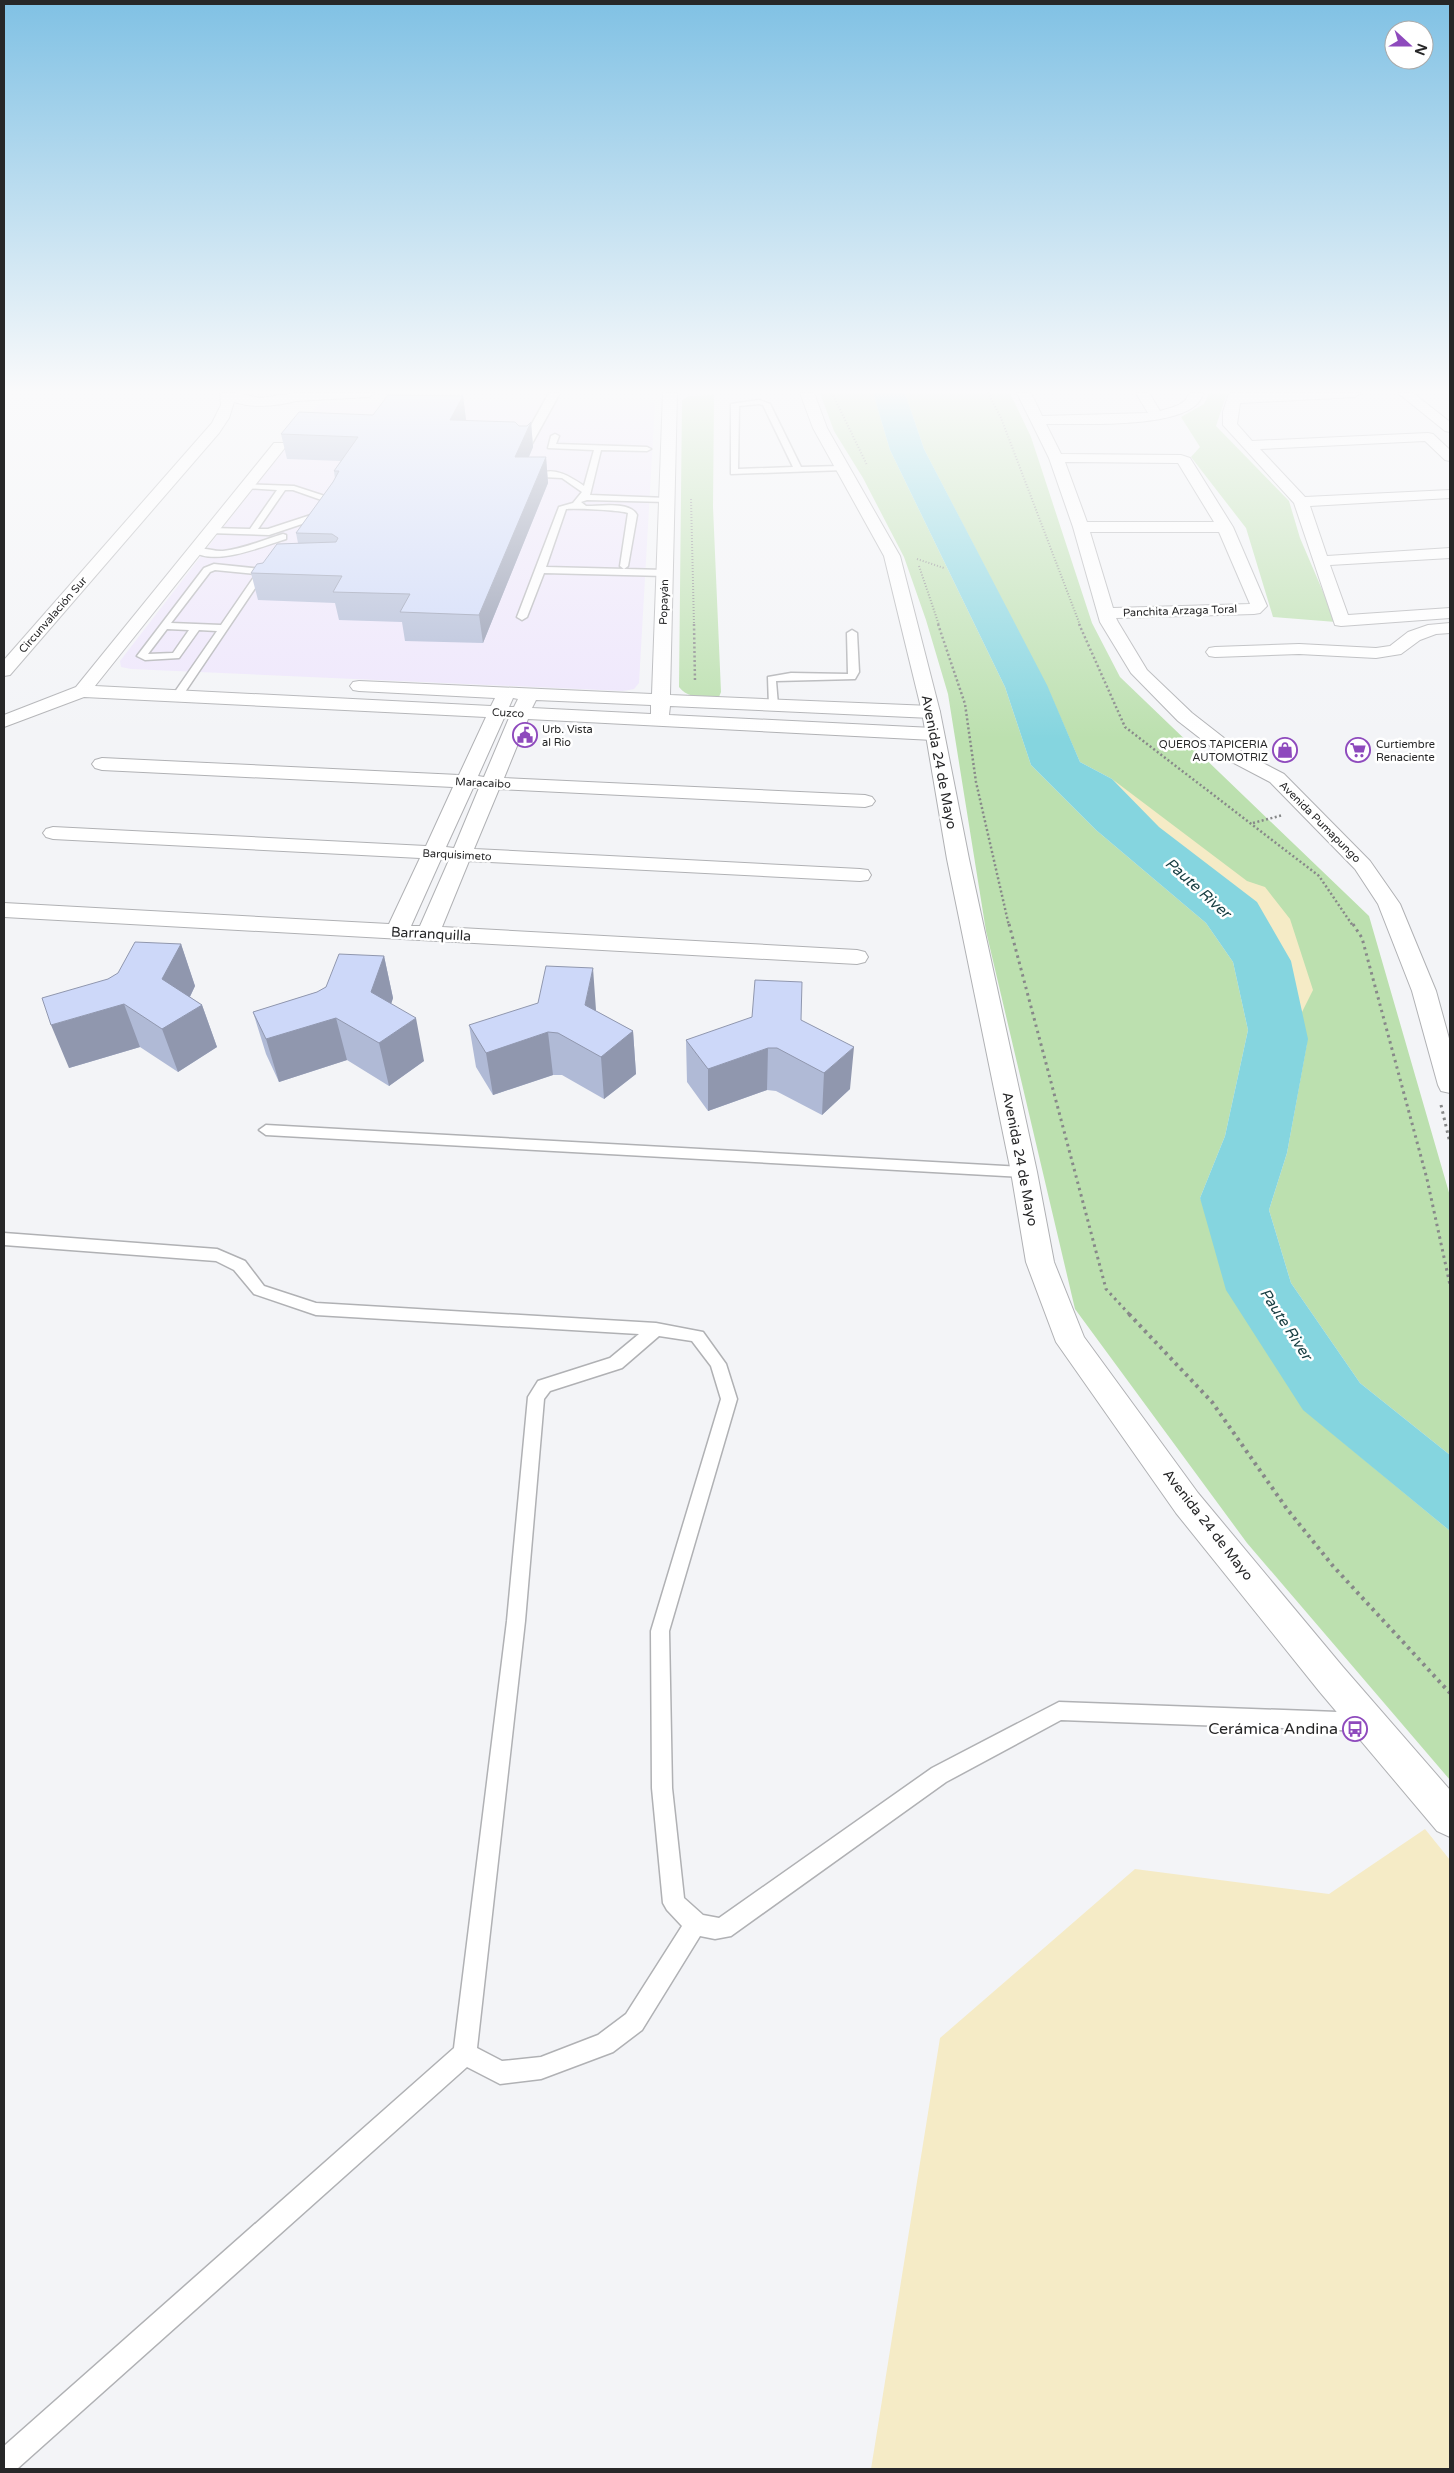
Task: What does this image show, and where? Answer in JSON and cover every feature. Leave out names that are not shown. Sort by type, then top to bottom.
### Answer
[{"type":"main road","name":"Circunvalación Sur","points":[[4,671],[146,508]]},
{"type":"main road","points":[[4,721],[82,691],[197,559],[212,531],[229,508]]},
{"type":"main road","name":"Popayán","points":[[660,720],[667,508]]},
{"type":"main road","name":"Avenida 24 de Mayo","points":[[867,508],[892,556],[932,723],[1024,1172],[1040,1262],[1071,1342],[1187,1503],[1450,1818]]},
{"type":"main road","name":"Avenida Pumapungo","points":[[1074,508],[1106,613],[1140,673],[1186,717],[1235,756],[1277,778],[1363,864],[1389,904],[1424,991],[1450,1085]]},
{"type":"main road","points":[[1214,508],[1225,527]]},
{"type":"main road","points":[[1303,508],[1341,621],[1450,613]]},
{"type":"main road","points":[[1081,527],[1225,527]]},
{"type":"main road","name":"Panchita Arzaga Toral","points":[[1106,613],[1254,609],[1259,606],[1259,602],[1225,527]]},
{"type":"main road","points":[[1322,561],[1450,554]]},
{"type":"main road","points":[[1215,652],[1299,649],[1376,653],[1395,650],[1414,636],[1442,629],[1450,641]]},
{"type":"main road","points":[[97,674],[116,675]]},
{"type":"main road","points":[[171,677],[210,679]]},
{"type":"main road","name":"Cuzco","points":[[338,685],[773,705],[932,723]]},
{"type":"main road","name":"Cuzco","points":[[82,691],[660,720],[932,723]]},
{"type":"main road","points":[[397,932],[506,693]]},
{"type":"main road","points":[[428,934],[528,694]]},
{"type":"main road","name":"Maracaibo","points":[[102,764],[865,801]]},
{"type":"main road","name":"Barquisimeto","points":[[53,833],[860,875]]},
{"type":"main road","name":"Barranquilla","points":[[4,910],[857,957]]},
{"type":"main road","points":[[1424,991],[1442,1034],[1450,1062]]},
{"type":"lane","points":[[252,532],[268,508]]},
{"type":"lane","points":[[212,531],[269,532],[326,513],[331,508]]},
{"type":"lane","points":[[522,617],[563,508]]},
{"type":"lane","points":[[601,508],[625,509],[631,511],[633,515],[624,566]]},
{"type":"lane","points":[[197,559],[238,552],[306,526],[316,526]]},
{"type":"lane","points":[[197,559],[269,564]]},
{"type":"lane","points":[[177,696],[262,572],[214,567],[207,570],[142,656],[176,656],[196,627]]},
{"type":"lane","points":[[541,570],[665,573]]},
{"type":"lane","points":[[164,626],[224,628]]},
{"type":"lane","points":[[773,705],[772,680],[782,677],[841,679],[852,677],[854,672],[852,633]]},
{"type":"lane","points":[[266,1130],[1024,1172]]},
{"type":"lane","points":[[4,1239],[217,1255],[232,1260],[242,1268],[252,1285],[259,1290],[316,1309],[656,1329],[698,1336],[718,1364],[729,1399],[660,1631],[662,1788],[674,1903],[695,1924],[711,1930],[723,1928],[939,1775],[1059,1711],[1369,1722]]},
{"type":"lane","points":[[4,2463],[465,2054],[516,1621],[536,1396],[544,1386],[616,1363],[656,1329]]},
{"type":"lane","points":[[465,2054],[500,2073],[541,2068],[605,2044],[634,2022],[695,1924]]},
{"type":"path","points":[[691,508],[696,701]]},
{"type":"path","points":[[944,568],[917,558],[965,704],[976,782],[1002,900],[1106,1289],[1212,1402],[1287,1509],[1334,1566],[1450,1692]]},
{"type":"path","points":[[1362,938],[1427,1179],[1450,1286]]},
{"type":"shaded area","points":[[238,508],[649,508],[639,683],[634,689],[623,691],[131,669],[121,667],[120,661]]},
{"type":"green space","points":[[681,508],[713,508],[721,692],[719,697],[703,697],[687,694],[679,687]]},
{"type":"green space","points":[[879,508],[918,508],[1005,687],[1031,765],[1096,830],[1206,923],[1233,962],[1248,1030],[1225,1136],[1200,1198],[1303,1409],[1450,1531],[1450,1780],[1247,1543],[1075,1309],[986,931],[948,694],[926,620],[904,557]]},
{"type":"green space","points":[[955,508],[1054,508],[1092,623],[1120,677],[1369,916],[1450,1196],[1450,1455],[1360,1383],[1291,1283],[1269,1210],[1287,1153],[1307,1043],[1112,779],[1080,762],[1048,689]]},
{"type":"green space","points":[[1231,508],[1291,508],[1300,538],[1336,622],[1273,617],[1246,528]]},
{"type":"sand","points":[[1112,779],[1247,881],[1265,887],[1290,919],[1313,990],[1302,1012],[1286,977]]},
{"type":"sand","points":[[1425,1829],[1450,1860],[1450,2469],[871,2469],[940,2038],[1135,1869],[1329,1894]]},
{"type":"water","name":"Paute River","points":[[918,508],[955,508],[1047,685],[1080,762],[1112,779],[1159,827],[1257,902],[1291,961],[1308,1039],[1287,1153],[1269,1210],[1291,1283],[1360,1383],[1450,1455],[1450,1531],[1303,1410],[1226,1290],[1200,1198],[1225,1136],[1248,1030],[1233,962],[1206,923],[1096,830],[1031,765],[1005,687]]},
{"type":"building","points":[[314,508],[524,508],[479,615],[400,612],[410,594],[333,592],[342,576],[251,573],[257,564],[263,563],[277,544],[336,542],[338,538],[332,534],[296,533]]},
{"type":"building","points":[[135,942],[181,944],[162,979],[202,1005],[162,1029],[124,1004],[51,1025],[42,998],[108,979],[118,973]]},
{"type":"building","points":[[339,954],[384,956],[371,992],[416,1018],[379,1043],[336,1018],[266,1039],[253,1012],[317,992],[326,987]]},
{"type":"building","points":[[546,966],[593,968],[585,1005],[633,1031],[601,1057],[558,1033],[548,1032],[486,1053],[469,1025],[538,1003]]},
{"type":"building","points":[[755,980],[802,982],[801,1020],[854,1047],[824,1073],[777,1048],[768,1048],[708,1069],[686,1040],[752,1017]]},
{"type":"place","name":"Urb. Vista al Rio","points":[[525,735]]},
{"type":"place","name":"QUEROS TAPICERIA AUTOMOTRIZ","points":[[1285,750]]},
{"type":"place","name":"Curtiembre Renaciente","points":[[1358,750]]},
{"type":"place","name":"Cerámica Andina","points":[[1355,1729]]}]
